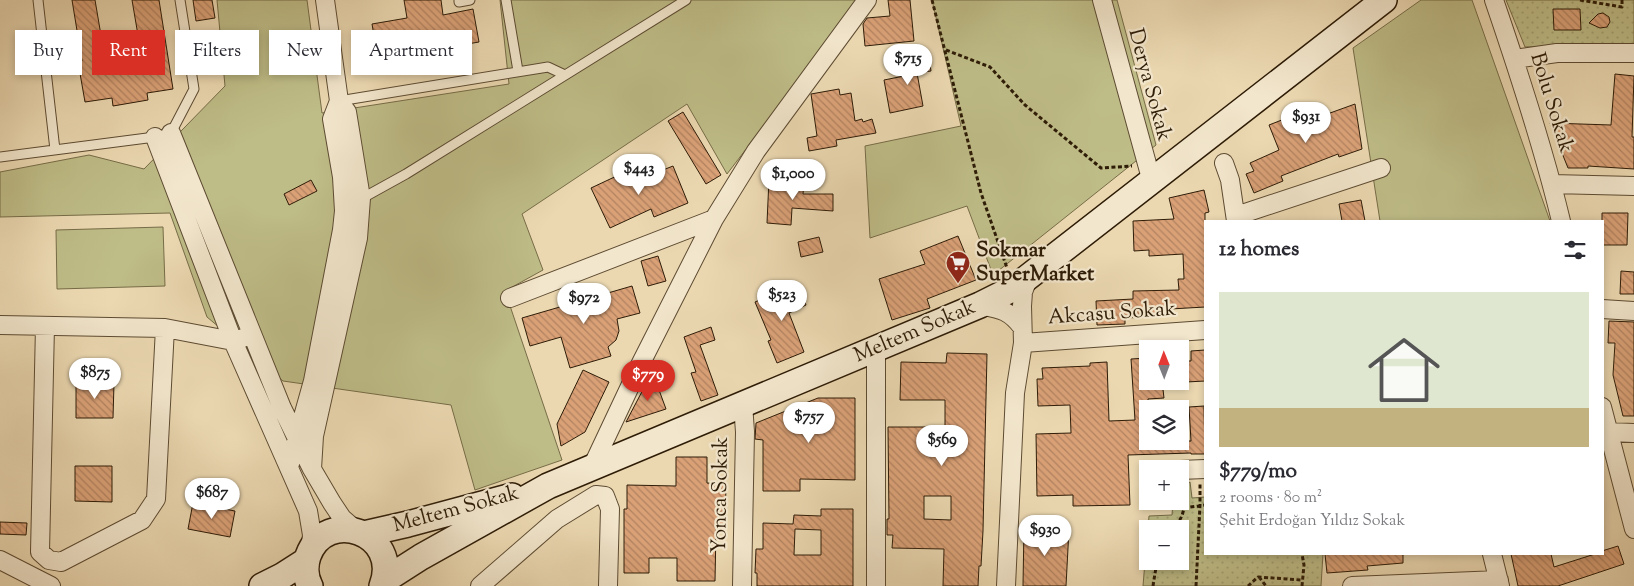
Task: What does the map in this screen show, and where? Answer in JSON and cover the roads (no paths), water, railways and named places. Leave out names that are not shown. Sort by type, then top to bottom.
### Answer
[{"type":"main road","name":"Meltem Sokak","points":[[383,583],[421,557],[548,486],[980,305],[1022,282],[1149,174],[1384,0]]},
{"type":"main road","name":"Meltem Sokak","points":[[308,556],[316,543],[324,536],[335,531],[346,529],[360,532],[408,524],[548,486]]},
{"type":"main road","points":[[360,532],[375,542],[383,553],[386,566],[383,583]]},
{"type":"main road","points":[[262,586],[282,576],[308,556]]},
{"type":"main road","points":[[308,556],[306,571],[310,586]]},
{"type":"street","points":[[289,467],[313,381],[342,230],[344,210],[342,177],[332,119],[338,101],[325,0]]},
{"type":"street","points":[[592,467],[641,363],[714,219],[756,151],[867,0]]},
{"type":"street","name":"Derya Sokak","points":[[1102,0],[1149,174]]},
{"type":"street","name":"Bolu Sokak","points":[[1494,0],[1552,184],[1561,220]]},
{"type":"street","points":[[1514,60],[1557,54],[1634,52]]},
{"type":"street","points":[[312,469],[314,436],[358,238],[361,198],[347,112],[338,101]]},
{"type":"street","points":[[163,135],[253,335],[297,440],[342,518],[360,532]]},
{"type":"street","points":[[163,135],[233,341],[308,510],[312,535],[308,556]]},
{"type":"street","points":[[1224,162],[1230,180],[1236,219],[1381,168]]},
{"type":"street","points":[[1552,184],[1634,186]]},
{"type":"street","points":[[510,298],[714,219]]},
{"type":"street","points":[[1006,586],[1015,393],[1022,335],[1022,282]]},
{"type":"street","points":[[980,305],[1001,309],[1013,315],[1022,335]]},
{"type":"street","points":[[1604,309],[1634,310]]},
{"type":"street","points":[[0,325],[165,328],[233,341],[253,335]]},
{"type":"street","points":[[45,326],[40,552],[49,560],[61,562],[142,520],[156,499],[165,328]]},
{"type":"street","name":"Akcasu Sokak","points":[[1022,335],[1204,330]]},
{"type":"street","points":[[876,349],[876,586]]},
{"type":"street","name":"Yonca Sokak","points":[[742,586],[745,441],[743,404]]},
{"type":"street","points":[[1604,415],[1634,529]]},
{"type":"street","points":[[1608,432],[1634,434]]},
{"type":"street","points":[[1189,470],[1202,469]]},
{"type":"street","points":[[480,586],[557,519],[596,495],[605,496],[610,509],[608,586]]},
{"type":"street","points":[[1352,586],[1500,583],[1492,555]]},
{"type":"street","points":[[0,560],[51,586]]},
{"type":"lane","points":[[38,0],[55,150]]},
{"type":"lane","points":[[0,157],[163,135],[194,89],[180,0]]},
{"type":"lane","points":[[459,0],[460,2],[470,0]]},
{"type":"lane","points":[[506,0],[518,71]]},
{"type":"lane","points":[[344,210],[361,198],[406,174],[686,0]]},
{"type":"lane","points":[[338,101],[548,67],[565,75]]},
{"type":"place","name":"Sokmar SuperMarket","points":[[958,284]]}]
